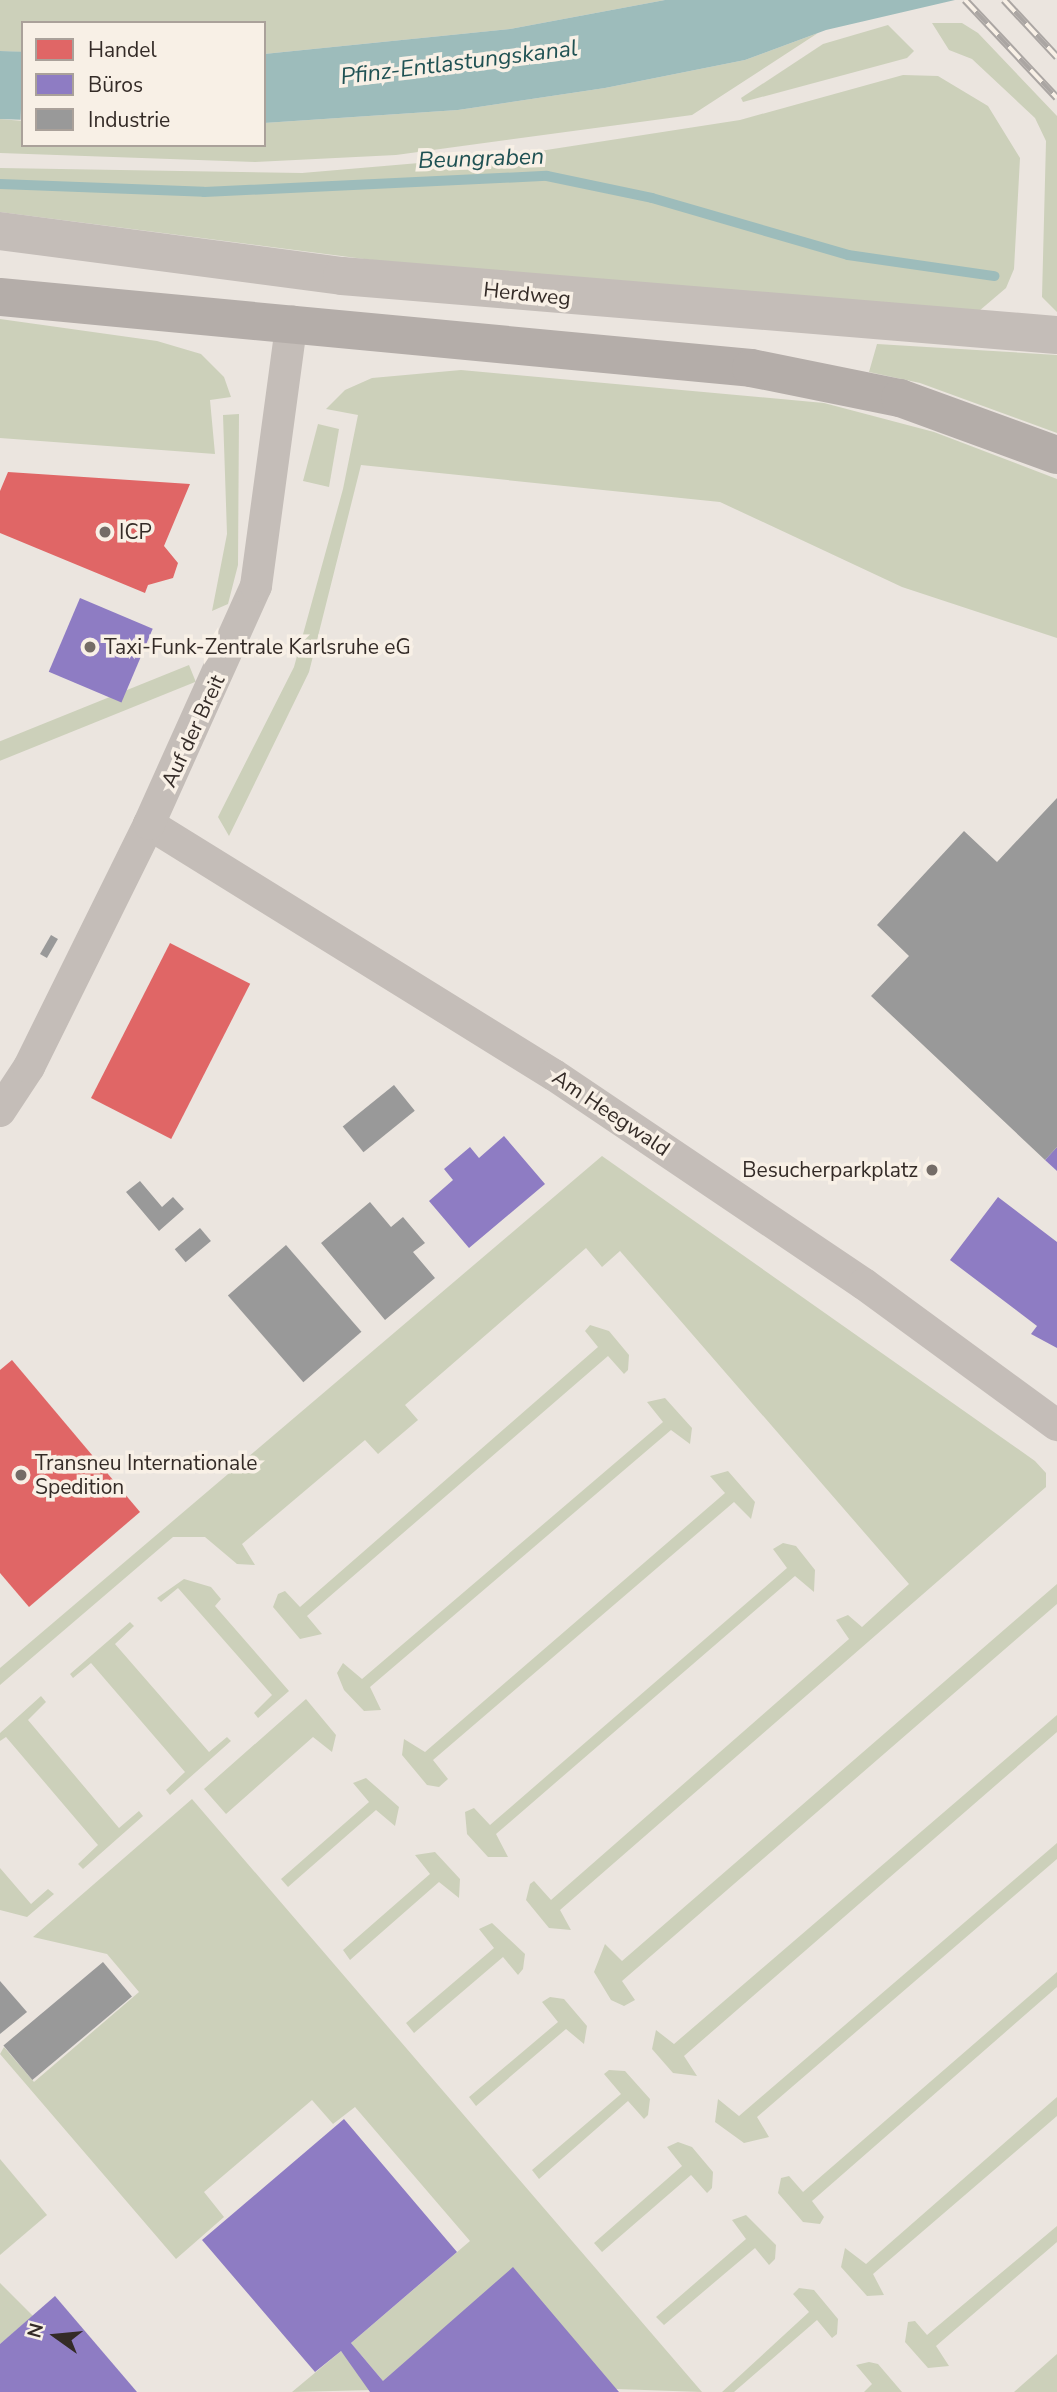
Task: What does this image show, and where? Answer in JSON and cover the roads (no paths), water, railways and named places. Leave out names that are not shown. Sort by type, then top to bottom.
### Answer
[{"type":"main road","points":[[0,297],[292,321],[764,370],[900,398],[1057,455]]},
{"type":"street","name":"Herdweg","points":[[0,230],[355,278],[1057,335]]},
{"type":"street","name":"Auf der Breit","points":[[0,1111],[29,1068],[149,824],[256,586],[292,321]]},
{"type":"street","name":"Am Heegwald","points":[[149,824],[554,1075],[864,1284],[1057,1425]]},
{"type":"water","name":"Pfinz-Entlastungskanal","points":[[665,0],[955,0],[826,30],[745,60],[605,88],[458,110],[266,123],[266,54],[510,29]]},
{"type":"water","points":[[0,51],[21,52],[21,120],[0,119]]},
{"type":"waterway","name":"Beungraben","points":[[0,184],[204,192],[547,176],[652,198],[848,255],[994,276]]},
{"type":"railway","points":[[965,0],[1057,98]]},
{"type":"railway","points":[[1004,0],[1057,57]]},
{"type":"place","name":"ICP","points":[[105,532]]},
{"type":"place","name":"Taxi-Funk-Zentrale Karlsruhe eG","points":[[90,647]]},
{"type":"place","name":"Besucherparkplatz","points":[[932,1170]]},
{"type":"place","name":"Transneu Internationale Spedition","points":[[21,1475]]}]
